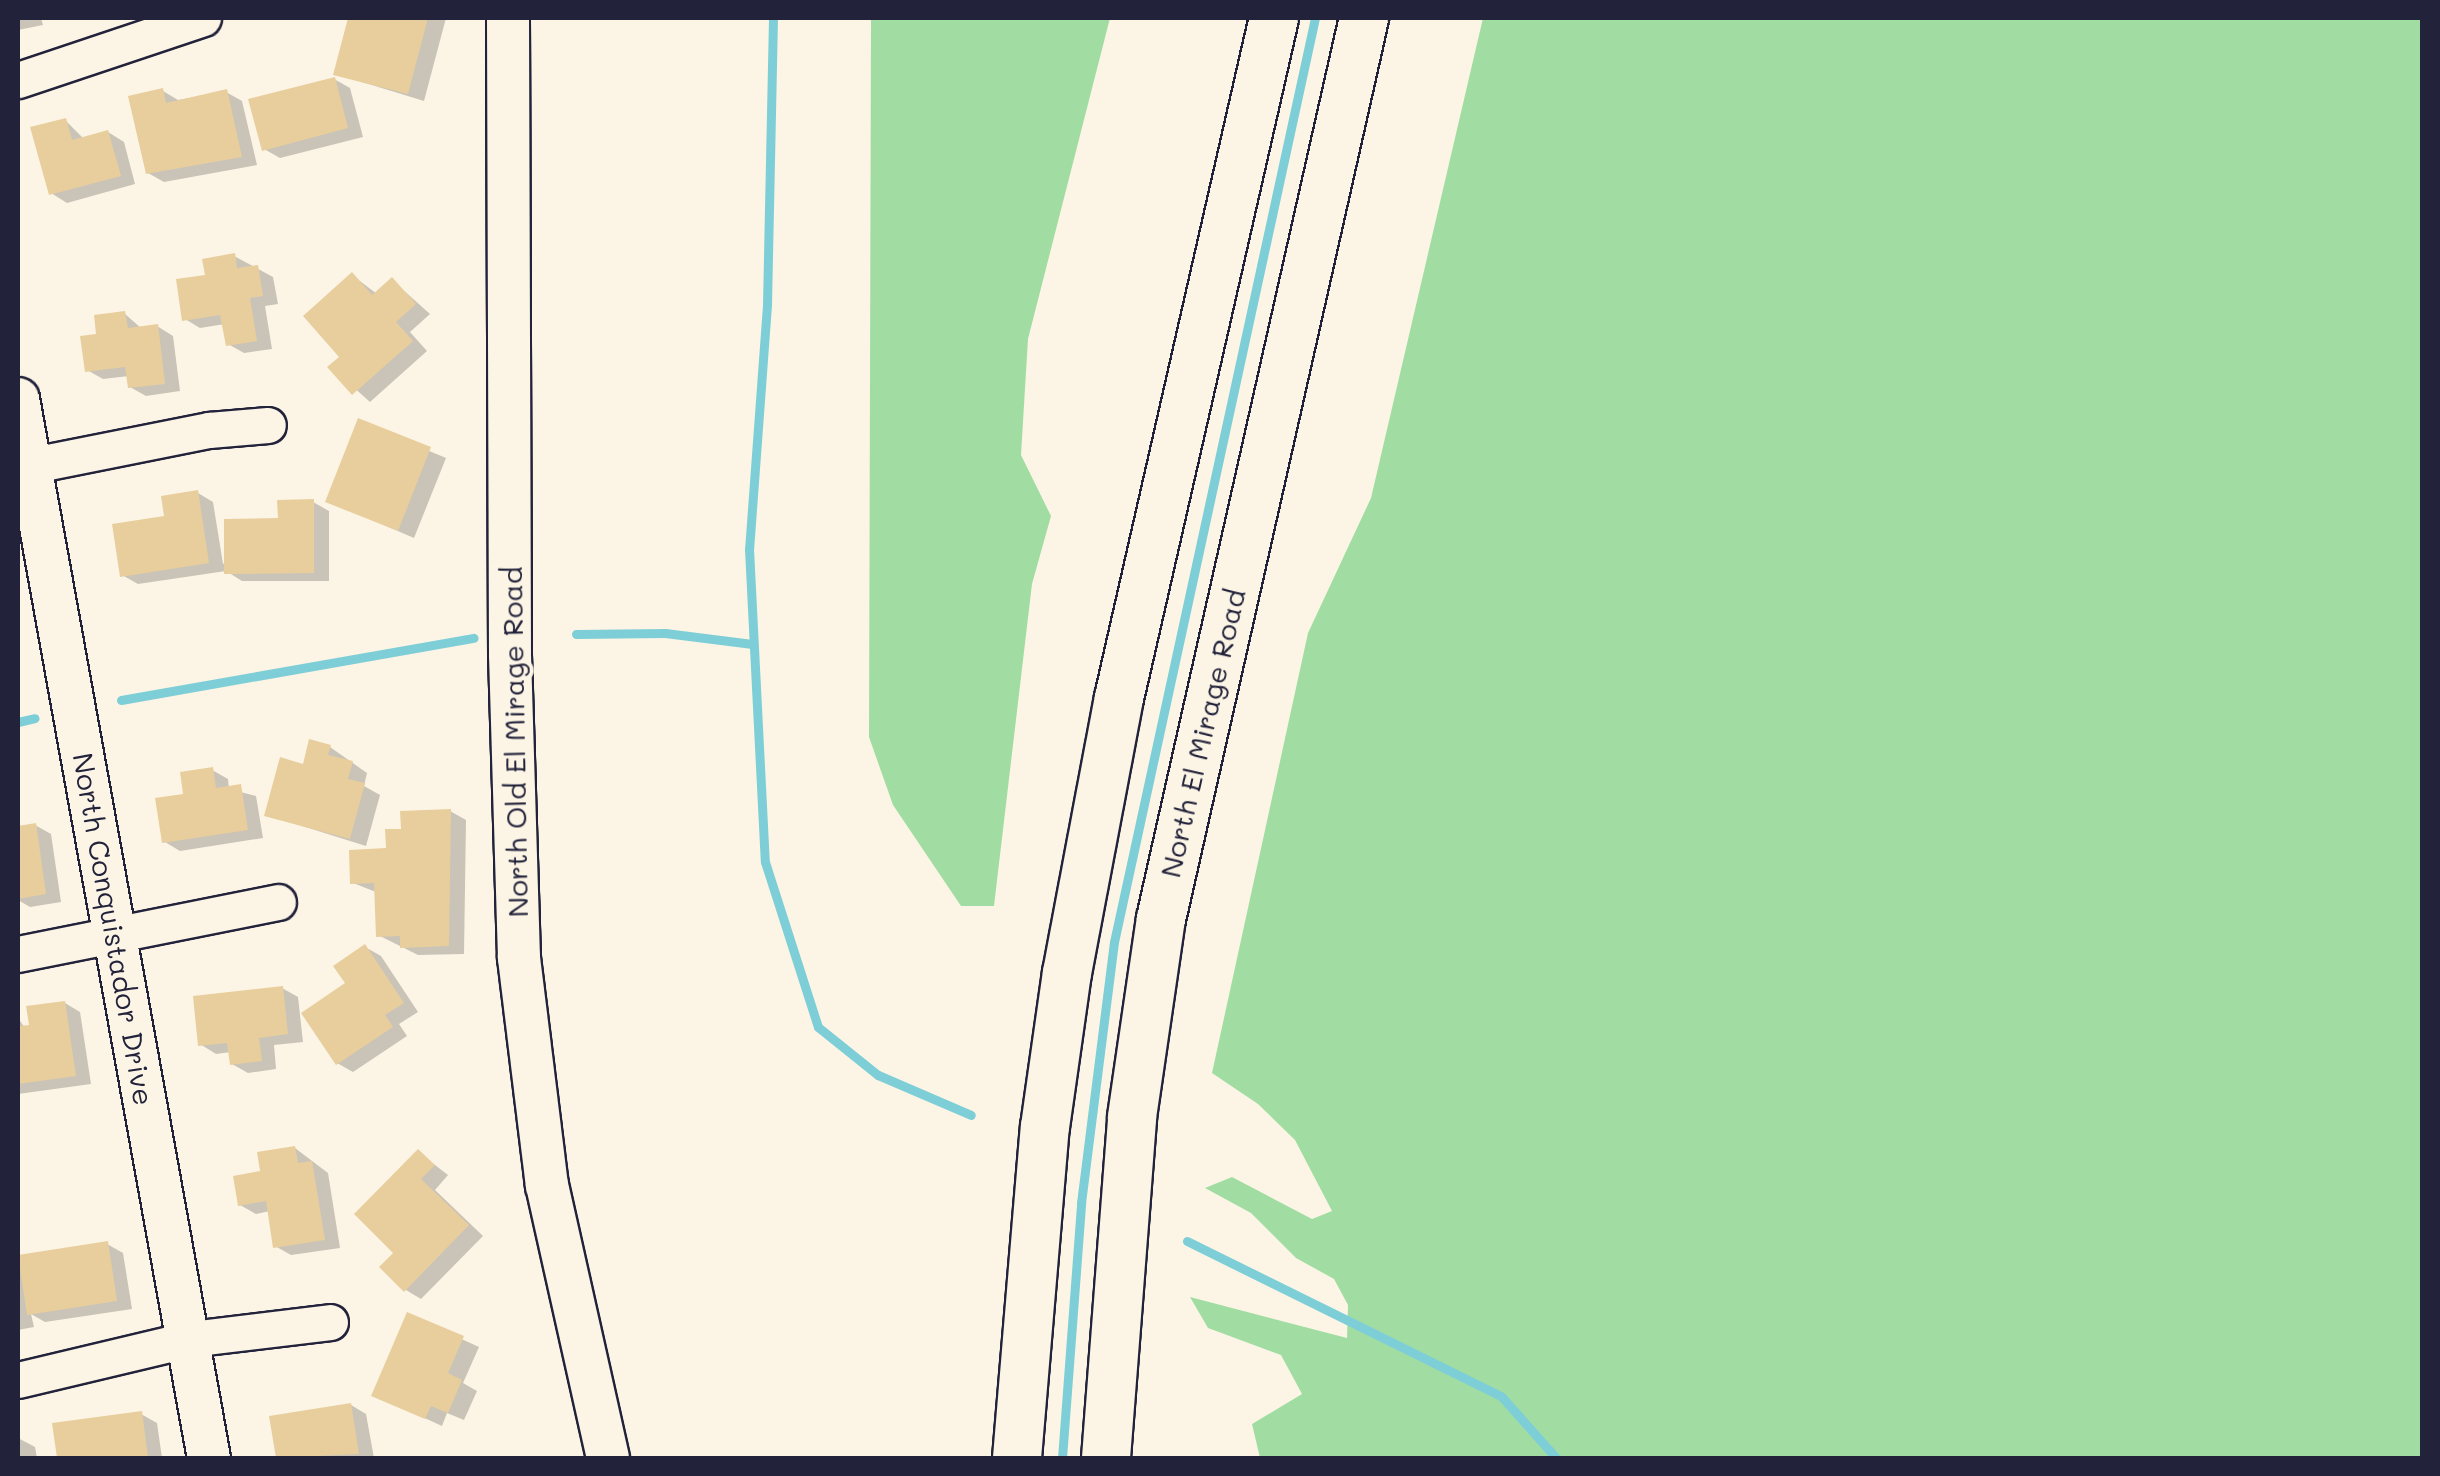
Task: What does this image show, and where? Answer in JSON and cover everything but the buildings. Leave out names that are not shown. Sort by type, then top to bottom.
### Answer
[{"type":"main road","points":[[1017,1458],[1036,1224],[1058,1033],[1116,715],[1274,18]]},
{"type":"main road","name":"North El Mirage Road","points":[[1106,1458],[1116,1282],[1143,1043],[1178,829],[1364,18]]},
{"type":"street","points":[[18,80],[203,18]]},
{"type":"street","name":"North Old El Mirage Road","points":[[508,18],[510,655],[519,958],[536,1120],[560,1254],[608,1458]]},
{"type":"street","name":"North Conquistador Drive","points":[[18,399],[24,467],[68,672],[209,1458]]},
{"type":"street","points":[[24,467],[210,430],[268,425]]},
{"type":"street","points":[[18,954],[114,939],[278,902]]},
{"type":"street","points":[[18,1380],[190,1339],[330,1322]]},
{"type":"green space","points":[[871,18],[1110,18],[1028,339],[1021,455],[1051,516],[1032,584],[994,906],[961,906],[893,805],[869,737]]},
{"type":"green space","points":[[1483,18],[2422,18],[2422,1458],[1260,1458],[1252,1424],[1302,1394],[1281,1355],[1208,1328],[1190,1297],[1347,1338],[1348,1305],[1334,1279],[1296,1258],[1251,1213],[1205,1188],[1232,1177],[1312,1219],[1332,1211],[1295,1140],[1258,1104],[1212,1073],[1308,633],[1371,498]]},
{"type":"waterway","points":[[773,18],[767,305],[749,549],[765,862],[818,1027],[878,1075],[971,1115]]},
{"type":"waterway","points":[[1062,1458],[1081,1203],[1114,942],[1315,18]]},
{"type":"waterway","points":[[576,634],[665,633],[752,644]]},
{"type":"waterway","points":[[121,700],[474,638]]},
{"type":"waterway","points":[[18,722],[35,718]]},
{"type":"waterway","points":[[1187,1241],[1501,1396],[1556,1458]]}]
